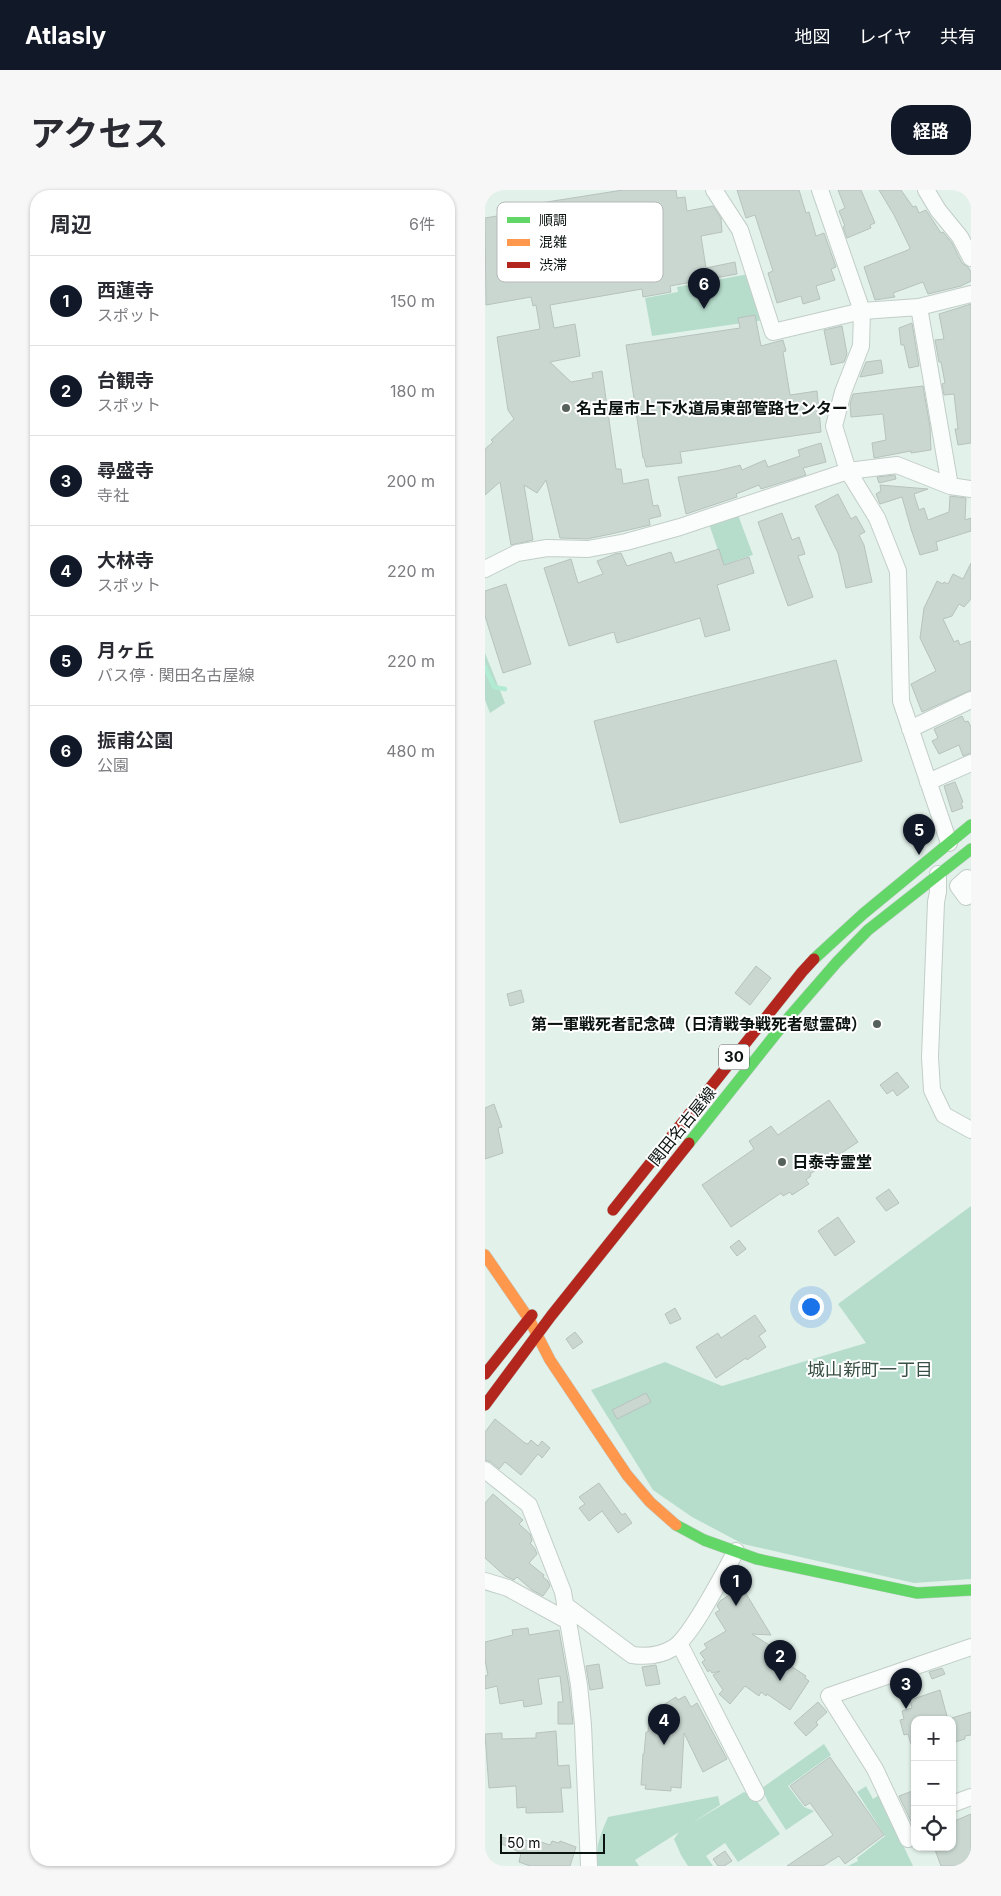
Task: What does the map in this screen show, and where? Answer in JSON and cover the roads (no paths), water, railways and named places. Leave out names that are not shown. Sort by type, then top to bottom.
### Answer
[{"type":"main road","name":"関田名古屋線","points":[[605,1220],[802,972],[869,907],[971,825]]},
{"type":"main road","name":"関田名古屋線","points":[[485,1405],[538,1334],[789,1016],[868,930],[939,874],[968,856]]},
{"type":"main road","points":[[485,1255],[529,1319],[550,1360],[627,1474],[650,1502],[673,1523],[704,1540],[757,1559],[917,1592],[940,1593],[971,1590]]},
{"type":"main road","points":[[485,1374],[537,1308]]},
{"type":"street","points":[[714,190],[740,230],[773,332],[862,311],[919,307],[971,294]]},
{"type":"street","points":[[820,190],[862,311],[861,346],[843,392],[834,426],[849,471],[877,518],[898,571],[901,702],[949,843]]},
{"type":"street","points":[[926,190],[938,210],[960,237],[971,258]]},
{"type":"street","points":[[919,307],[950,486]]},
{"type":"street","points":[[485,569],[517,553],[547,548],[588,549],[626,542],[680,527],[849,471],[897,465],[950,486],[971,489]]},
{"type":"street","points":[[910,729],[971,700]]},
{"type":"street","points":[[928,782],[971,764]]},
{"type":"street","points":[[939,874],[935,911],[932,993],[932,1090],[944,1115],[971,1130]]},
{"type":"street","points":[[969,898],[958,886],[967,878],[971,878]]},
{"type":"street","points":[[485,1470],[529,1505],[563,1592],[579,1685],[583,1725],[589,1866]]},
{"type":"street","points":[[565,1605],[633,1655],[646,1657],[660,1654],[675,1647],[688,1633],[736,1551]]},
{"type":"street","points":[[485,1581],[508,1588],[568,1621]]},
{"type":"street","points":[[679,1643],[756,1793]]},
{"type":"street","points":[[909,1839],[907,1820],[829,1696],[971,1647]]},
{"type":"street","points":[[956,1803],[971,1797]]},
{"type":"waterway","points":[[485,667],[494,687],[505,689]]},
{"type":"place","name":"振甫公園","points":[[704,309]]},
{"type":"place","name":"名古屋市上下水道局東部管路センター","points":[[566,408]]},
{"type":"place","name":"月ヶ丘","points":[[919,855]]},
{"type":"place","name":"第一軍戦死者記念碑（日清戦争戦死者慰霊碑）","points":[[877,1024]]},
{"type":"place","name":"日泰寺霊堂","points":[[782,1162]]},
{"type":"place","name":"西蓮寺","points":[[736,1606]]},
{"type":"place","name":"台観寺","points":[[780,1681]]},
{"type":"place","name":"尋盛寺","points":[[906,1709]]},
{"type":"place","name":"大林寺","points":[[664,1745]]},
{"type":"district","name":"城山新町一丁目","points":[[870,1370]]}]
